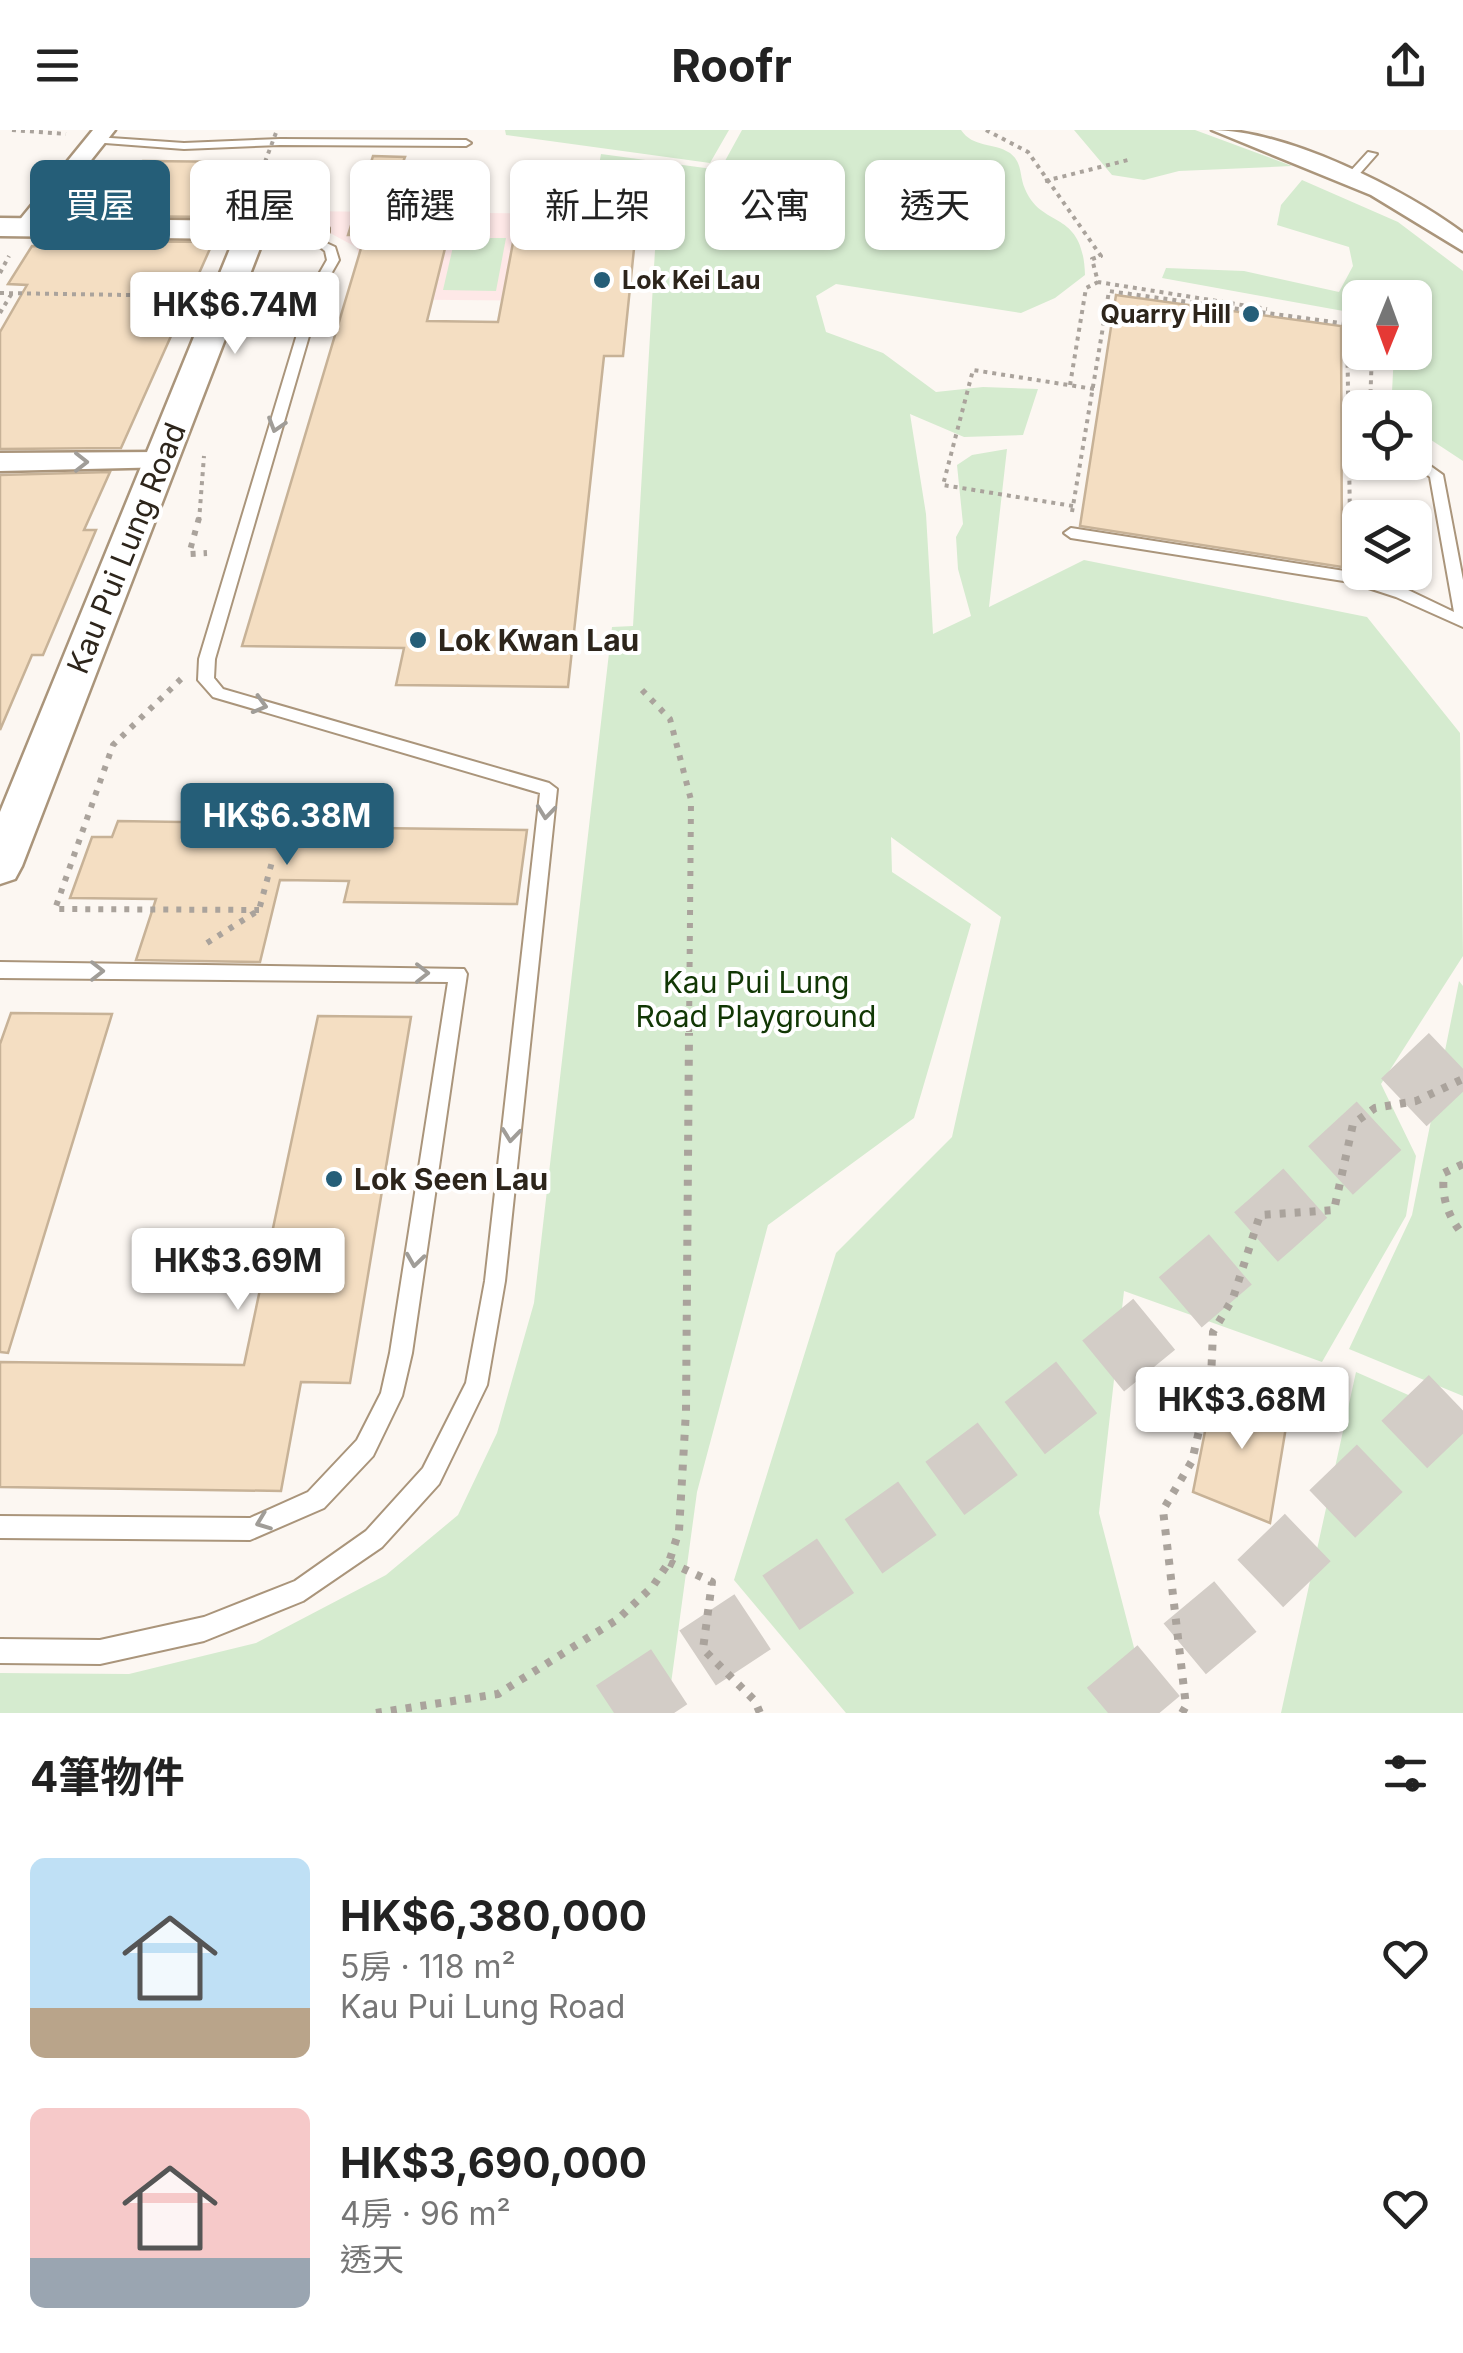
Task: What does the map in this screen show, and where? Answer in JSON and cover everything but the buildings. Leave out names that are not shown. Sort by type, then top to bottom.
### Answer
[{"type":"street","points":[[1223,130],[1351,177],[1433,218],[1463,244]]},
{"type":"street","points":[[13,227],[100,135]]},
{"type":"street","points":[[13,227],[190,234]]},
{"type":"street","name":"Kau Pui Lung Road","points":[[0,866],[244,250]]},
{"type":"street","points":[[0,462],[161,461]]},
{"type":"lane","points":[[100,135],[184,146],[466,143]]},
{"type":"lane","points":[[1351,177],[1372,154]]},
{"type":"lane","points":[[0,1651],[100,1652],[204,1629],[303,1589],[374,1539],[432,1476],[476,1385],[486,1333],[549,788],[218,692],[206,680],[207,658],[317,288],[333,260],[330,248]]},
{"type":"lane","points":[[1432,473],[1436,476],[1463,620]]},
{"type":"lane","points":[[1071,533],[1342,576]]},
{"type":"lane","points":[[1392,590],[1463,620]]},
{"type":"lane","points":[[0,970],[458,974],[401,1353],[391,1396],[366,1448],[316,1500],[250,1529],[0,1527]]},
{"type":"path","points":[[12,130],[72,135]]},
{"type":"path","points":[[266,160],[277,130]]},
{"type":"path","points":[[986,130],[1028,152],[1046,182],[1065,202],[1101,256],[1092,259],[1098,282]]},
{"type":"path","points":[[1046,182],[1132,159]]},
{"type":"path","points":[[1070,385],[1086,288],[1098,282],[1342,321]]},
{"type":"path","points":[[1071,533],[1072,506],[1108,291],[1347,324],[1348,390]]},
{"type":"path","points":[[0,293],[198,296]]},
{"type":"path","points":[[0,313],[12,293]]},
{"type":"path","points":[[1072,506],[943,485],[973,370],[1094,389]]},
{"type":"path","points":[[205,452],[198,530],[189,554],[207,553]]},
{"type":"path","points":[[203,565],[212,538]]},
{"type":"path","points":[[184,690],[184,676],[114,745],[55,909],[259,910]]},
{"type":"path","points":[[376,1713],[498,1694],[618,1619],[654,1586],[669,1562],[680,1531],[686,1412],[691,800],[670,720],[642,690]]},
{"type":"path","points":[[206,943],[259,910],[273,858]]},
{"type":"path","points":[[1182,1713],[1186,1706],[1163,1510],[1192,1462],[1211,1379],[1213,1332],[1233,1298],[1260,1215],[1334,1210],[1353,1124],[1374,1108],[1416,1101],[1463,1078]]},
{"type":"path","points":[[1463,1164],[1444,1174],[1442,1182],[1447,1211],[1463,1235]]},
{"type":"path","points":[[669,1562],[712,1582],[703,1649],[755,1701],[760,1713]]},
{"type":"shaded area","points":[[330,211],[350,212],[350,244],[330,233]]},
{"type":"shaded area","points":[[490,213],[510,213],[510,250],[567,250],[559,301],[345,299],[357,250],[490,250]]},
{"type":"green space","points":[[505,130],[729,130],[712,160],[705,162],[506,135]]},
{"type":"green space","name":"Kau Pui Lung Road Playground","points":[[742,130],[961,130],[971,140],[1010,153],[1017,161],[1032,202],[1070,229],[1077,239],[1085,275],[1055,298],[1021,313],[836,284],[816,296],[826,332],[883,353],[936,392],[983,387],[1038,389],[1023,435],[964,437],[910,414],[926,514],[933,634],[971,616],[958,569],[956,537],[963,524],[957,465],[972,455],[1007,449],[989,607],[1084,560],[1367,617],[1460,733],[1463,956],[1381,1084],[1416,1156],[1406,1216],[1322,1362],[1124,1291],[1099,1513],[1151,1713],[846,1713],[734,1580],[836,1253],[952,1137],[1001,917],[891,837],[892,872],[971,924],[914,1118],[768,1225],[697,1492],[667,1713],[0,1713],[0,1673],[129,1674],[256,1643],[386,1575],[458,1515],[497,1433],[534,1303],[612,627],[633,626],[655,250],[685,250],[685,165],[705,168],[705,250],[845,250],[845,160],[726,160]]},
{"type":"green space","points":[[1074,130],[1195,130],[1292,166],[1179,171],[1144,180],[1112,175]]},
{"type":"green space","points":[[601,154],[646,160],[600,160]]},
{"type":"green space","points":[[1302,180],[1398,222],[1463,271],[1463,461],[1432,441],[1432,390],[1392,390],[1393,370],[1432,370],[1432,280],[1345,280],[1353,266],[1349,247],[1277,225],[1281,205]]},
{"type":"green space","points":[[490,238],[506,238],[496,291],[443,290],[452,250],[490,250]]},
{"type":"green space","points":[[1166,268],[1244,271],[1339,292],[1342,286],[1342,311],[1162,278]]},
{"type":"green space","points":[[1459,981],[1463,986],[1463,1396],[1349,1349],[1412,1215]]},
{"type":"green space","points":[[1356,1372],[1463,1419],[1463,1713],[1281,1713]]},
{"type":"tunnel","points":[[614,1713],[858,1550],[1061,1400],[1238,1253],[1463,1046]]},
{"type":"tunnel","points":[[1108,1713],[1242,1601],[1463,1388]]},
{"type":"place","name":"Lok Kei Lau","points":[[602,280]]},
{"type":"place","name":"Quarry Hill","points":[[1251,314]]},
{"type":"place","name":"Lok Kwan Lau","points":[[418,640]]},
{"type":"place","name":"Lok Seen Lau","points":[[334,1179]]}]
